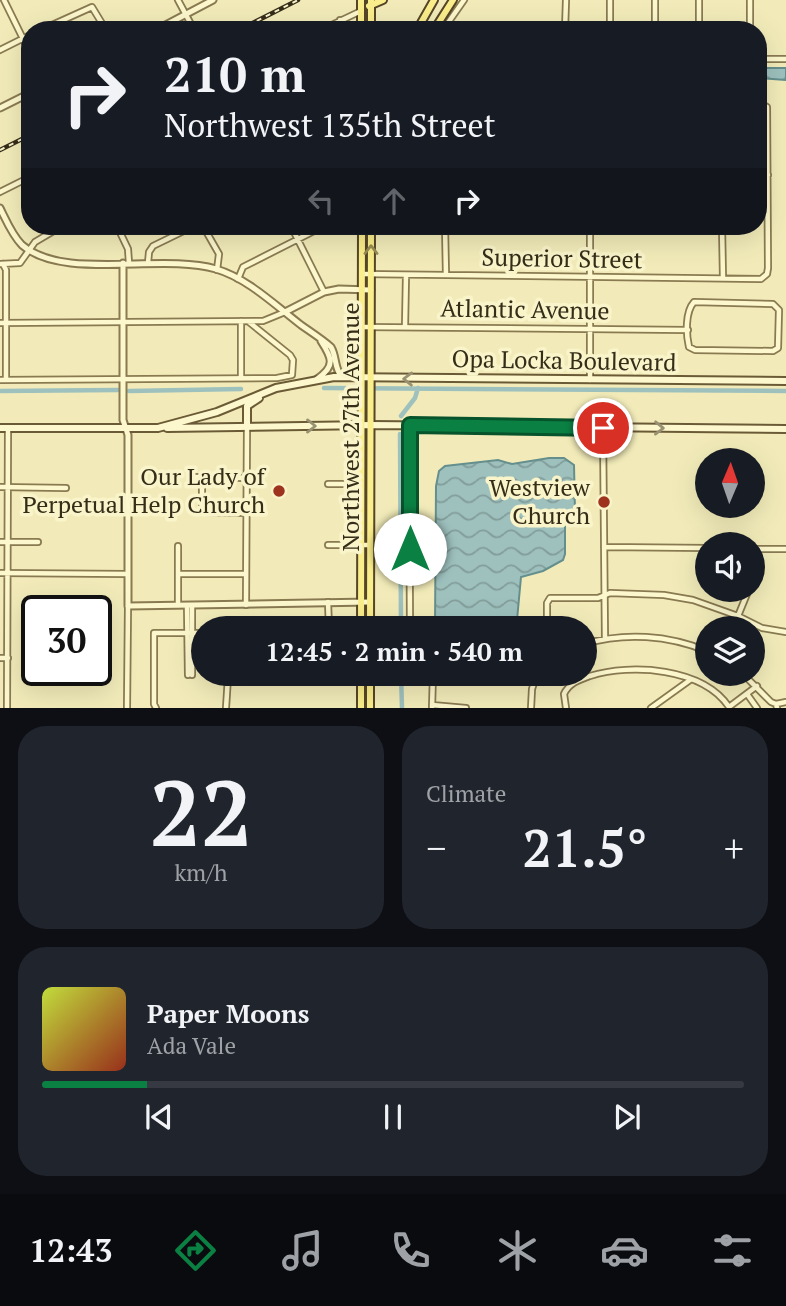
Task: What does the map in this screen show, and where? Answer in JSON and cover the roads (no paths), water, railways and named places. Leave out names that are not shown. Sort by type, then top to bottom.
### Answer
[{"type":"main road","points":[[361,0],[361,21]]},
{"type":"main road","points":[[362,11],[371,3],[383,0]]},
{"type":"main road","points":[[422,21],[434,0]]},
{"type":"main road","points":[[440,21],[453,0]]},
{"type":"main road","points":[[370,21],[371,3]]},
{"type":"main road","name":"Northwest 27th Avenue","points":[[361,616],[362,235]]},
{"type":"main road","name":"Northwest 27th Avenue","points":[[370,616],[371,235]]},
{"type":"main road","name":"Opa Locka Boulevard","points":[[4,428],[158,428],[217,412],[257,395],[300,383],[342,377],[361,380],[786,381]]},
{"type":"main road","points":[[247,426],[246,410],[249,403],[300,383]]},
{"type":"main road","points":[[158,428],[410,425],[786,429]]},
{"type":"main road","points":[[361,686],[361,708]]},
{"type":"main road","points":[[370,686],[370,708]]},
{"type":"street","points":[[4,0],[21,36]]},
{"type":"street","points":[[178,0],[188,21]]},
{"type":"street","points":[[172,21],[214,0]]},
{"type":"street","points":[[449,21],[464,0]]},
{"type":"street","points":[[565,21],[566,0]]},
{"type":"street","points":[[610,0],[610,21]]},
{"type":"street","points":[[655,0],[655,21]]},
{"type":"street","points":[[699,0],[699,21]]},
{"type":"street","points":[[750,0],[750,21]]},
{"type":"street","points":[[61,21],[92,7],[101,21]]},
{"type":"street","points":[[340,20],[362,11]]},
{"type":"street","points":[[0,50],[21,39]]},
{"type":"street","points":[[767,59],[786,59]]},
{"type":"street","points":[[2,105],[21,97]]},
{"type":"street","points":[[767,107],[768,175]]},
{"type":"street","name":"Superior Street","points":[[362,274],[761,279],[767,274],[768,268],[768,175]]},
{"type":"street","points":[[0,192],[21,182]]},
{"type":"street","points":[[0,208],[14,236],[41,257],[63,263],[189,264],[218,270],[238,279],[334,351],[337,372],[342,377]]},
{"type":"street","points":[[2,264],[20,263],[39,238],[45,235]]},
{"type":"street","points":[[122,235],[128,248],[123,379],[123,420],[128,435],[127,708]]},
{"type":"street","points":[[148,263],[149,252],[153,246],[176,235]]},
{"type":"street","points":[[208,235],[219,254],[218,270]]},
{"type":"street","points":[[296,235],[324,292]]},
{"type":"street","points":[[238,279],[243,267],[306,235]]},
{"type":"street","points":[[445,235],[446,275]]},
{"type":"street","points":[[590,235],[590,381]]},
{"type":"street","points":[[722,235],[723,278]]},
{"type":"street","points":[[2,264],[6,270],[3,380],[277,378],[292,375],[293,360],[249,322]]},
{"type":"street","points":[[405,327],[406,275]]},
{"type":"street","points":[[3,323],[249,322],[268,320],[324,292],[370,290]]},
{"type":"street","points":[[694,302],[772,304],[779,310],[780,344],[773,351],[695,350],[690,347],[688,330],[688,312],[694,302]]},
{"type":"street","points":[[241,321],[241,377]]},
{"type":"street","name":"Atlantic Avenue","points":[[362,327],[688,330]]},
{"type":"street","points":[[315,380],[327,371],[331,363],[330,356],[319,339]]},
{"type":"street","points":[[410,425],[410,616]]},
{"type":"street","points":[[246,606],[247,426]]},
{"type":"street","points":[[4,428],[8,488],[7,708]]},
{"type":"street","points":[[603,428],[605,639]]},
{"type":"street","points":[[193,477],[246,478]]},
{"type":"street","points":[[202,478],[204,512],[247,513]]},
{"type":"street","points":[[328,484],[361,484]]},
{"type":"street","points":[[0,487],[66,488]]},
{"type":"street","points":[[0,542],[38,542]]},
{"type":"street","points":[[328,545],[370,545]]},
{"type":"street","points":[[178,546],[178,606]]},
{"type":"street","points":[[604,547],[695,548]]},
{"type":"street","points":[[765,549],[786,549]]},
{"type":"street","points":[[0,573],[127,574]]},
{"type":"street","points":[[178,574],[246,574]]},
{"type":"street","points":[[548,616],[549,599],[598,598],[610,593],[664,595],[693,600],[738,616],[744,602]]},
{"type":"street","points":[[128,606],[370,602]]},
{"type":"street","points":[[328,603],[329,616]]},
{"type":"street","points":[[190,606],[190,675]]},
{"type":"street","points":[[765,628],[786,632]]},
{"type":"street","points":[[156,708],[154,633],[190,633]]},
{"type":"street","points":[[597,641],[630,636],[655,638],[695,647]]},
{"type":"street","points":[[0,658],[8,658]]},
{"type":"street","points":[[566,708],[564,696],[569,687],[582,679],[627,669],[649,670],[691,680],[720,697],[729,707],[757,686],[776,706],[786,702]]},
{"type":"street","points":[[651,708],[691,680]]},
{"type":"street","points":[[226,708],[227,686]]},
{"type":"street","points":[[433,686],[432,706],[466,708]]},
{"type":"street","points":[[531,708],[533,686]]},
{"type":"street","points":[[747,694],[757,708]]},
{"type":"water","points":[[767,68],[786,68],[786,80],[767,79]]},
{"type":"water","points":[[564,458],[574,465],[575,511],[565,526],[563,560],[543,571],[521,577],[517,616],[435,616],[436,486],[439,471],[445,466],[498,460],[512,464]]},
{"type":"waterway","points":[[324,388],[786,391]]},
{"type":"waterway","points":[[401,416],[415,398],[418,388]]},
{"type":"waterway","points":[[129,391],[241,389]]},
{"type":"waterway","points":[[0,391],[118,390]]},
{"type":"waterway","points":[[400,434],[401,616]]},
{"type":"waterway","points":[[401,686],[402,708]]},
{"type":"railway","points":[[257,21],[298,0]]},
{"type":"railway","points":[[0,150],[21,140]]},
{"type":"place","name":"Our Lady of Perpetual Help Church","points":[[279,491]]},
{"type":"place","name":"Westview Church","points":[[604,502]]}]
